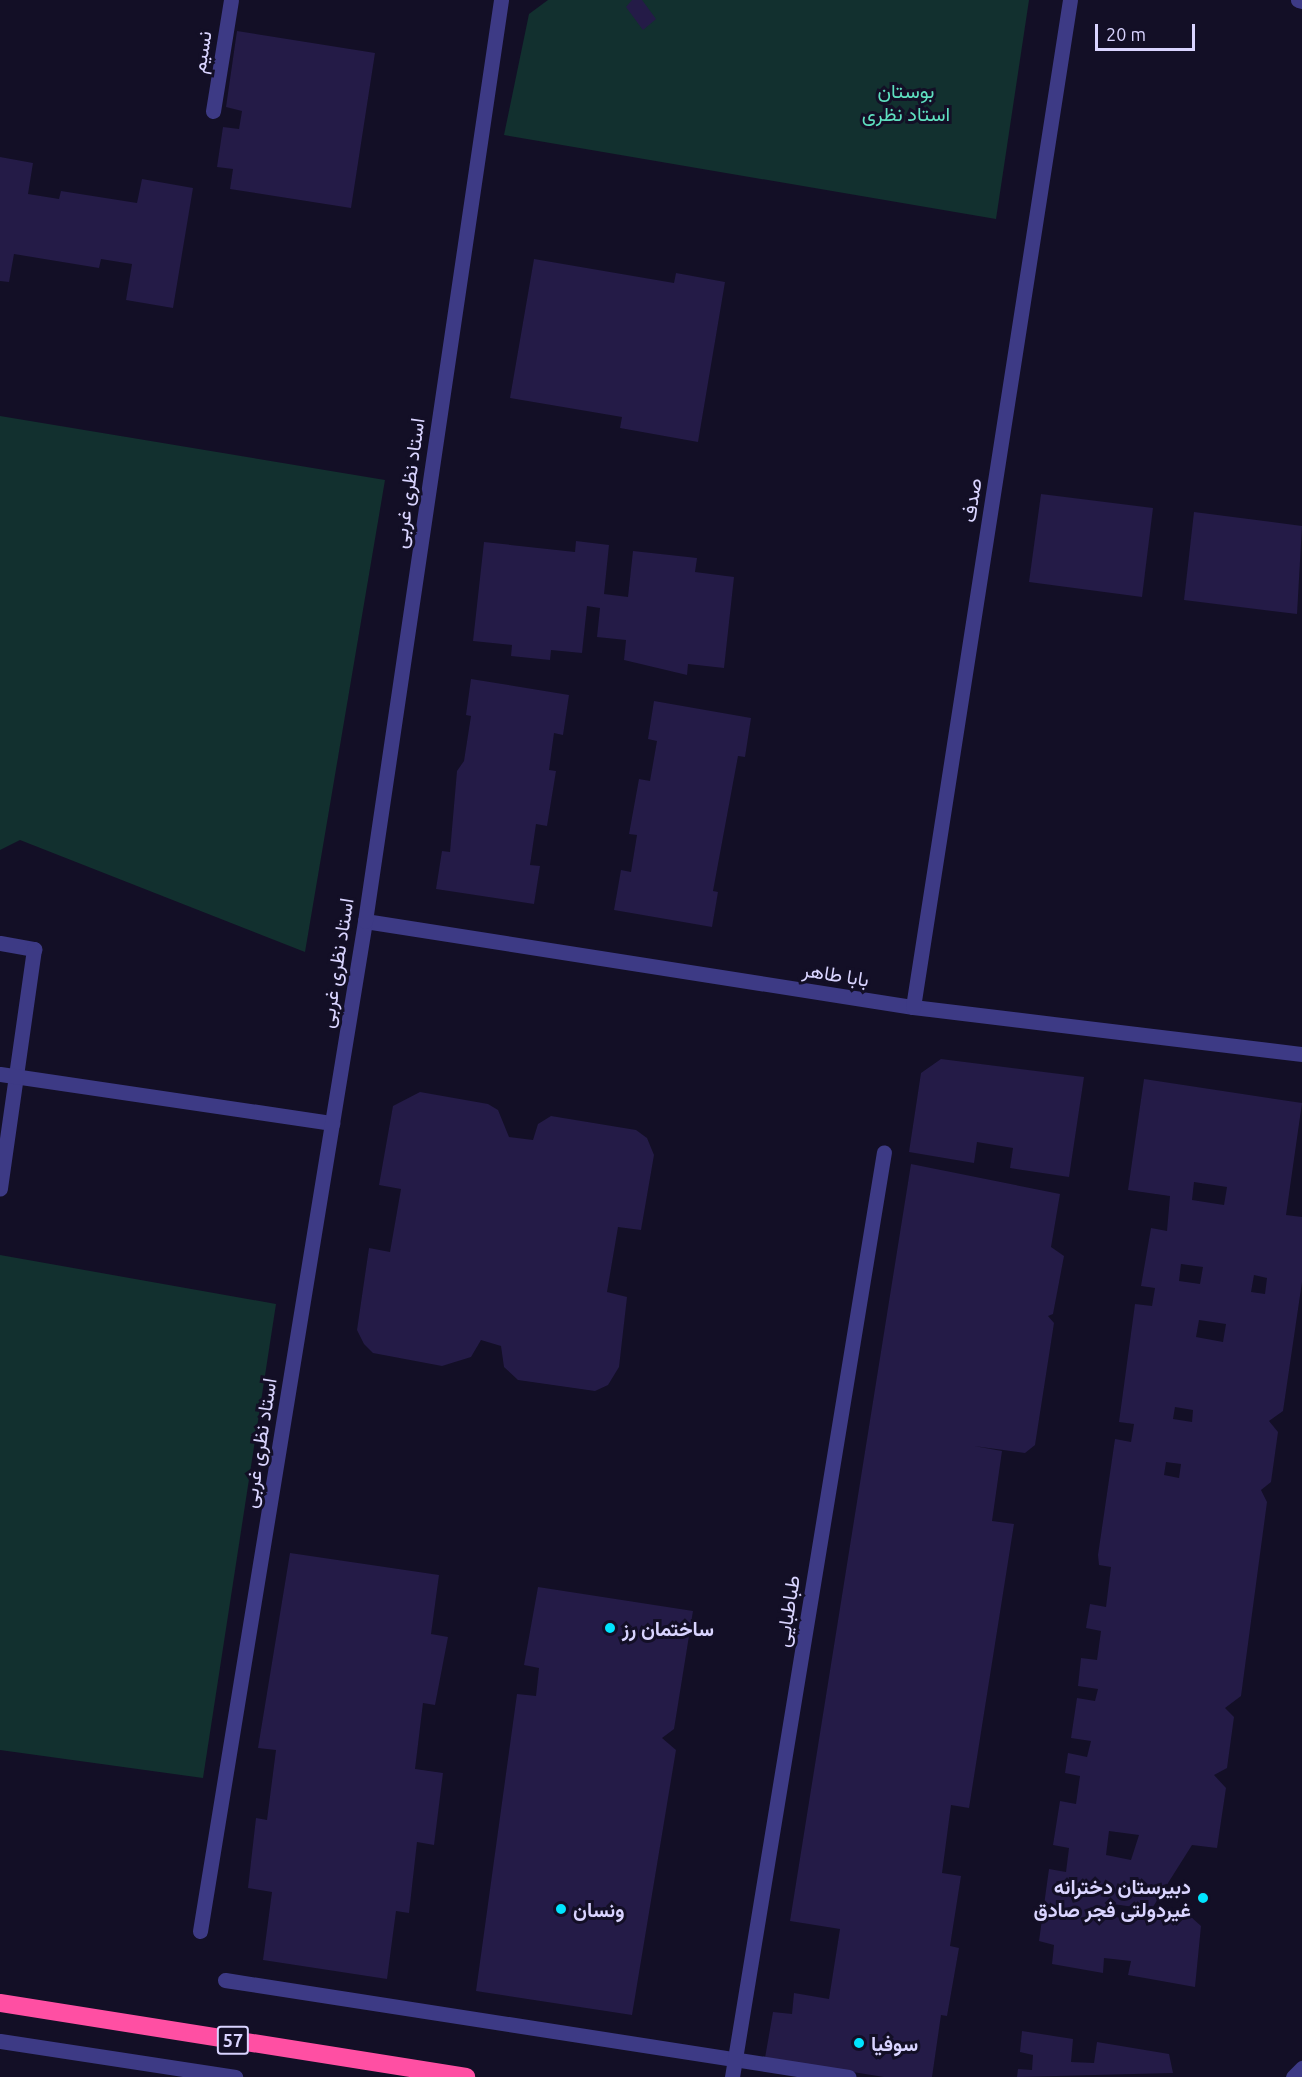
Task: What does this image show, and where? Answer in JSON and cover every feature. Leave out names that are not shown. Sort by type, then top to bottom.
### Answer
[{"type":"highway","name":"57","points":[[0,2003],[466,2077]]},
{"type":"street","name":"نسیم","points":[[213,111],[231,0]]},
{"type":"street","name":"استاد نظری غربی","points":[[201,1931],[365,921],[501,0]]},
{"type":"street","name":"صدف","points":[[913,1007],[1070,0]]},
{"type":"street","name":"بابا طاهر","points":[[365,921],[913,1007],[1302,1054]]},
{"type":"street","points":[[0,943],[34,948],[0,1189]]},
{"type":"street","points":[[0,1074],[332,1123]]},
{"type":"street","name":"طباطبایی","points":[[732,2077],[884,1152]]},
{"type":"street","points":[[225,1980],[735,2057],[849,2077]]},
{"type":"street","points":[[0,2041],[235,2077]]},
{"type":"street","points":[[1293,2077],[1302,2068]]},
{"type":"green space","name":"بوستان استاد نظری","points":[[548,0],[1029,0],[996,219],[504,135],[529,14]]},
{"type":"green space","points":[[0,416],[385,480],[305,952],[20,840],[0,850]]},
{"type":"green space","points":[[0,1255],[276,1304],[203,1778],[0,1750]]},
{"type":"building","points":[[632,0],[642,0],[656,19],[643,30],[626,7]]},
{"type":"building","points":[[237,31],[375,53],[351,208],[230,189],[233,169],[217,167],[223,127],[239,129],[242,111],[226,107]]},
{"type":"building","points":[[0,157],[33,163],[28,194],[59,199],[61,191],[137,203],[142,179],[193,188],[173,308],[126,300],[132,264],[101,259],[99,268],[14,254],[9,282],[0,281]]},
{"type":"building","points":[[534,259],[674,283],[676,273],[725,282],[698,442],[620,428],[622,417],[510,398]]},
{"type":"building","points":[[1041,494],[1153,508],[1142,597],[1029,582]]},
{"type":"building","points":[[1194,512],[1302,526],[1297,614],[1184,600]]},
{"type":"building","points":[[576,541],[609,545],[604,594],[628,597],[633,551],[697,558],[695,572],[734,577],[724,668],[688,664],[687,675],[624,660],[626,640],[597,637],[600,608],[587,606],[582,653],[551,650],[550,660],[511,656],[512,645],[473,641],[484,542],[575,552]]},
{"type":"building","points":[[471,679],[569,695],[563,735],[554,733],[549,770],[556,771],[547,826],[536,824],[530,865],[540,866],[534,904],[436,889],[442,851],[450,852],[457,771],[464,761],[471,716],[466,715]]},
{"type":"building","points":[[654,701],[751,718],[745,757],[738,756],[713,891],[718,892],[712,927],[614,910],[621,870],[631,872],[637,835],[629,834],[639,779],[650,781],[657,741],[648,739]]},
{"type":"building","points":[[941,1059],[1084,1077],[1069,1177],[1010,1168],[1013,1148],[977,1142],[974,1163],[909,1152],[921,1073]]},
{"type":"building","points":[[1144,1079],[1302,1103],[1286,1215],[1302,1217],[1302,1282],[1283,1411],[1269,1421],[1278,1432],[1271,1482],[1261,1490],[1267,1502],[1241,1696],[1225,1708],[1234,1717],[1227,1768],[1214,1775],[1226,1788],[1217,1848],[1192,1845],[1151,1910],[1191,1917],[1201,1926],[1195,1987],[1128,1975],[1131,1961],[1104,1958],[1103,1973],[1052,1964],[1054,1945],[1039,1941],[1049,1869],[1066,1872],[1069,1848],[1053,1845],[1060,1801],[1076,1804],[1080,1776],[1065,1773],[1068,1753],[1087,1757],[1091,1741],[1071,1738],[1077,1698],[1095,1701],[1098,1689],[1078,1686],[1081,1658],[1097,1660],[1101,1631],[1086,1628],[1090,1604],[1106,1607],[1111,1567],[1099,1565],[1098,1555],[1115,1439],[1131,1442],[1134,1424],[1119,1422],[1135,1304],[1152,1306],[1155,1288],[1141,1286],[1151,1228],[1167,1231],[1170,1196],[1128,1190]],"holes":[[[1194,1182],[1227,1187],[1224,1205],[1192,1200]],[[1181,1264],[1203,1267],[1200,1284],[1179,1281]],[[1254,1275],[1267,1278],[1265,1294],[1251,1292]],[[1199,1320],[1226,1324],[1223,1342],[1196,1337]],[[1175,1407],[1193,1410],[1192,1422],[1173,1419]],[[1166,1462],[1181,1464],[1179,1478],[1164,1475]],[[1109,1831],[1139,1835],[1131,1860],[1106,1855]],[[1113,1904],[1141,1908],[1137,1921],[1111,1916]]]},
{"type":"building","points":[[420,1092],[488,1104],[498,1110],[509,1137],[533,1140],[538,1124],[551,1116],[636,1130],[647,1138],[654,1155],[641,1230],[618,1227],[607,1292],[627,1297],[619,1367],[608,1385],[595,1391],[518,1380],[504,1367],[501,1346],[481,1340],[471,1357],[442,1366],[373,1353],[364,1344],[357,1330],[369,1248],[390,1252],[401,1189],[379,1185],[393,1106]]},
{"type":"building","points":[[911,1164],[1060,1194],[1051,1247],[1064,1256],[1053,1314],[1048,1316],[1054,1323],[1035,1445],[1025,1453],[974,1446],[1002,1451],[992,1521],[1014,1524],[969,1808],[951,1805],[942,1873],[961,1876],[950,1946],[959,1948],[947,2016],[941,2015],[932,2077],[884,2077],[765,2058],[773,2012],[792,2014],[794,1993],[829,1999],[840,1929],[790,1921]]},
{"type":"building","points":[[290,1553],[439,1575],[431,1634],[448,1637],[435,1705],[423,1703],[415,1769],[443,1773],[434,1845],[417,1842],[409,1913],[396,1911],[387,1979],[263,1960],[272,1892],[248,1888],[256,1818],[267,1820],[276,1750],[258,1748]]},
{"type":"building","points":[[538,1587],[693,1611],[674,1729],[662,1738],[676,1750],[632,2015],[476,1991],[517,1694],[536,1696],[539,1668],[524,1665]]},
{"type":"building","points":[[1022,2031],[1073,2039],[1071,2062],[1094,2063],[1097,2042],[1169,2054],[1173,2073],[1017,2077],[1018,2069],[1032,2070],[1033,2055],[1020,2052]]},
{"type":"place","name":"ساختمان رز","points":[[610,1628]]},
{"type":"place","name":"دبیرستان دخترانه غیردولتی فجر صادق","points":[[1203,1898]]},
{"type":"place","name":"ونسان","points":[[561,1909]]},
{"type":"place","name":"سوفیا","points":[[859,2043]]}]
